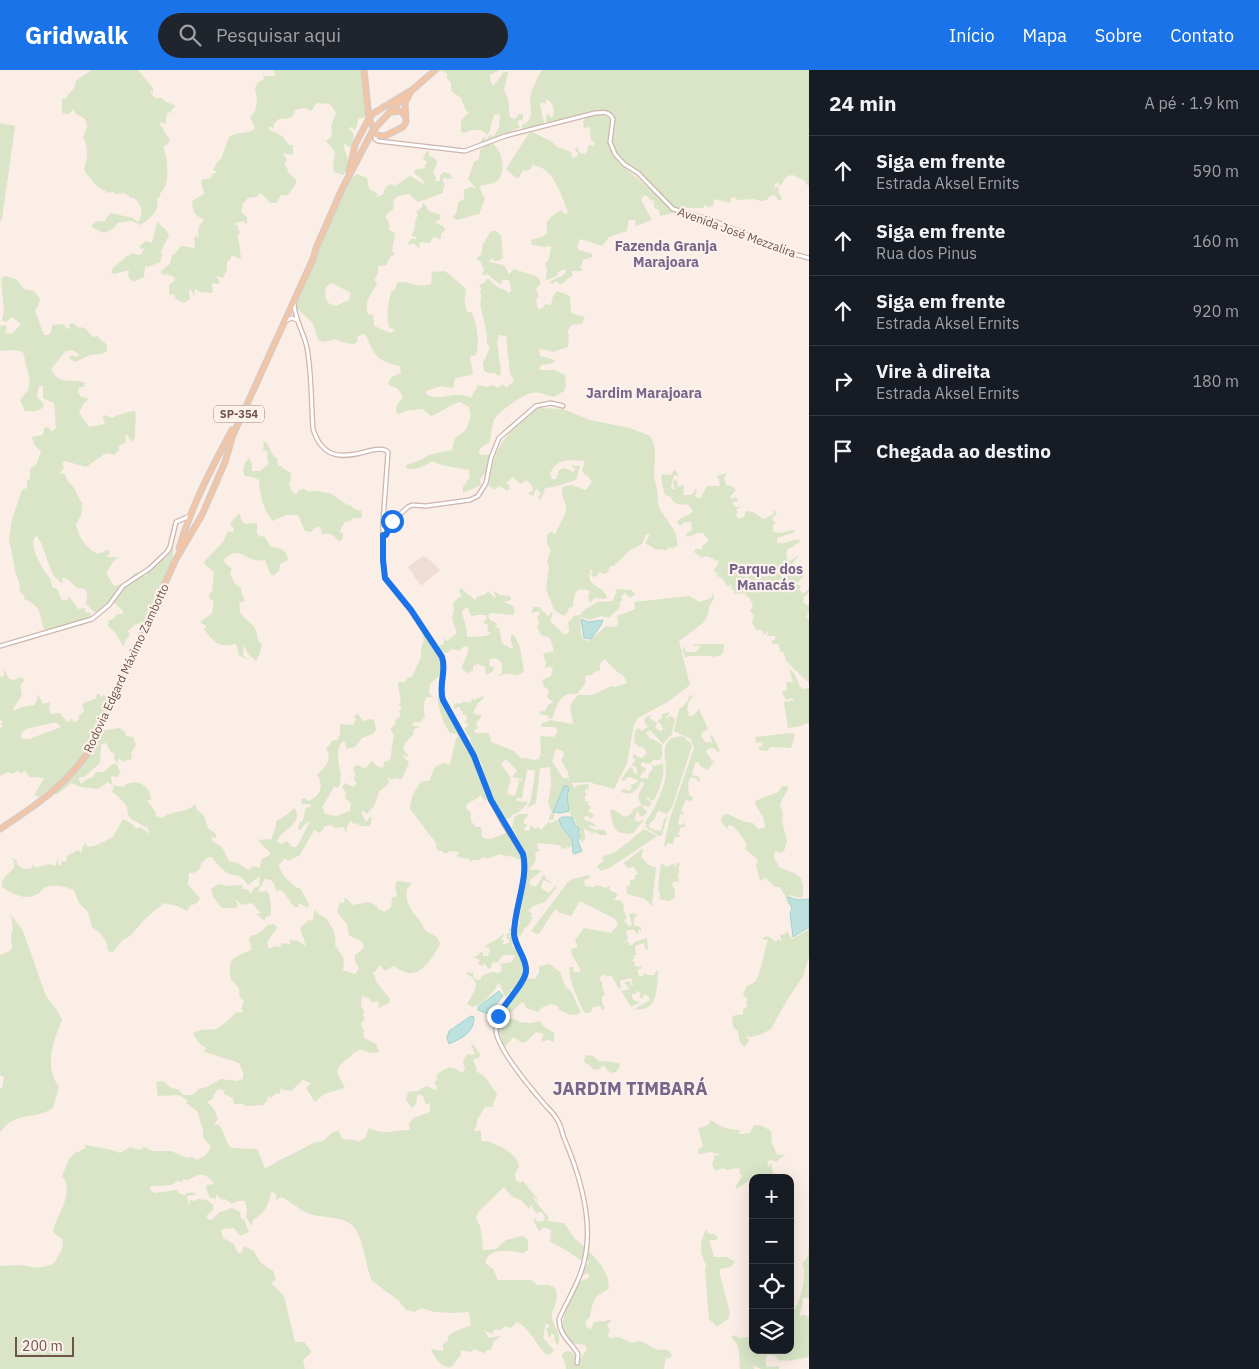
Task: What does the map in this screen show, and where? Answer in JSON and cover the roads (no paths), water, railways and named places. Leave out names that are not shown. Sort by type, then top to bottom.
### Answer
[{"type":"main road","points":[[364,70],[369,118],[374,131]]},
{"type":"main road","name":"Rodovia Edgard Máximo Zambotto","points":[[176,559],[186,520],[235,424],[348,178],[374,131],[387,113],[435,70]]},
{"type":"main road","points":[[348,178],[355,145],[364,131],[369,118],[374,113],[411,91]]},
{"type":"main road","points":[[364,131],[367,128],[385,136],[400,130],[406,122],[405,103],[411,91]]},
{"type":"main road","points":[[368,103],[372,110],[381,109]]},
{"type":"main road","points":[[387,113],[397,110],[404,113],[405,117]]},
{"type":"main road","name":"Rodovia Edgard Máximo Zambotto","points":[[0,829],[39,803],[63,782],[91,748],[176,559],[202,515],[225,462],[233,435],[313,259],[317,245]]},
{"type":"main road","points":[[208,475],[215,465],[219,464],[221,467],[219,476]]},
{"type":"main road","points":[[186,520],[195,521],[202,515]]},
{"type":"street","name":"Avenida José Mezzalira","points":[[374,131],[375,139],[378,141],[465,150],[520,132],[595,113],[606,112],[613,119],[610,142],[615,154],[624,164],[638,173],[673,208],[714,221],[794,254],[809,258]]},
{"type":"street","points":[[294,298],[297,320],[306,346],[313,429],[317,440],[325,449],[337,454],[352,456],[382,449],[386,450],[389,454],[383,522],[385,535],[383,560],[385,578],[411,610],[444,661],[440,692],[443,700],[474,756],[491,800],[523,854],[524,871],[517,904],[514,932],[515,943],[524,960],[526,971],[522,983],[498,1016],[496,1029],[497,1038],[529,1087],[558,1120],[576,1166],[587,1220],[586,1252],[582,1271],[559,1319],[559,1325],[564,1337],[578,1354],[577,1363]]},
{"type":"street","points":[[283,323],[290,318],[297,320]]},
{"type":"street","points":[[385,535],[392,521],[402,511],[412,505],[426,506],[478,496],[486,483],[491,458],[499,438],[536,406],[551,404],[563,406]]},
{"type":"street","points":[[0,646],[92,619],[109,605],[123,586],[149,569],[167,552],[176,522],[186,520]]},
{"type":"street","points":[[383,522],[388,523],[392,521]]},
{"type":"water","points":[[581,619],[588,622],[603,620],[591,639],[584,638]]},
{"type":"water","points":[[564,786],[569,788],[567,796],[569,811],[553,812]]},
{"type":"water","points":[[562,817],[572,817],[579,829],[580,837],[578,841],[582,851],[573,853],[572,839],[562,828],[559,819]]},
{"type":"water","points":[[788,897],[799,900],[809,899],[809,928],[793,937],[790,913],[792,909]]},
{"type":"water","points":[[499,991],[503,996],[488,1014],[478,1010],[478,1007]]},
{"type":"water","points":[[471,1016],[474,1017],[470,1031],[449,1044],[447,1038],[449,1031]]},
{"type":"district","name":"Fazenda Granja Marajoara","points":[[666,254]]},
{"type":"district","name":"Jardim Marajoara","points":[[644,393]]},
{"type":"district","name":"Parque dos Manacás","points":[[766,578]]},
{"type":"district","name":"JARDIM TIMBARÁ","points":[[630,1088]]}]
